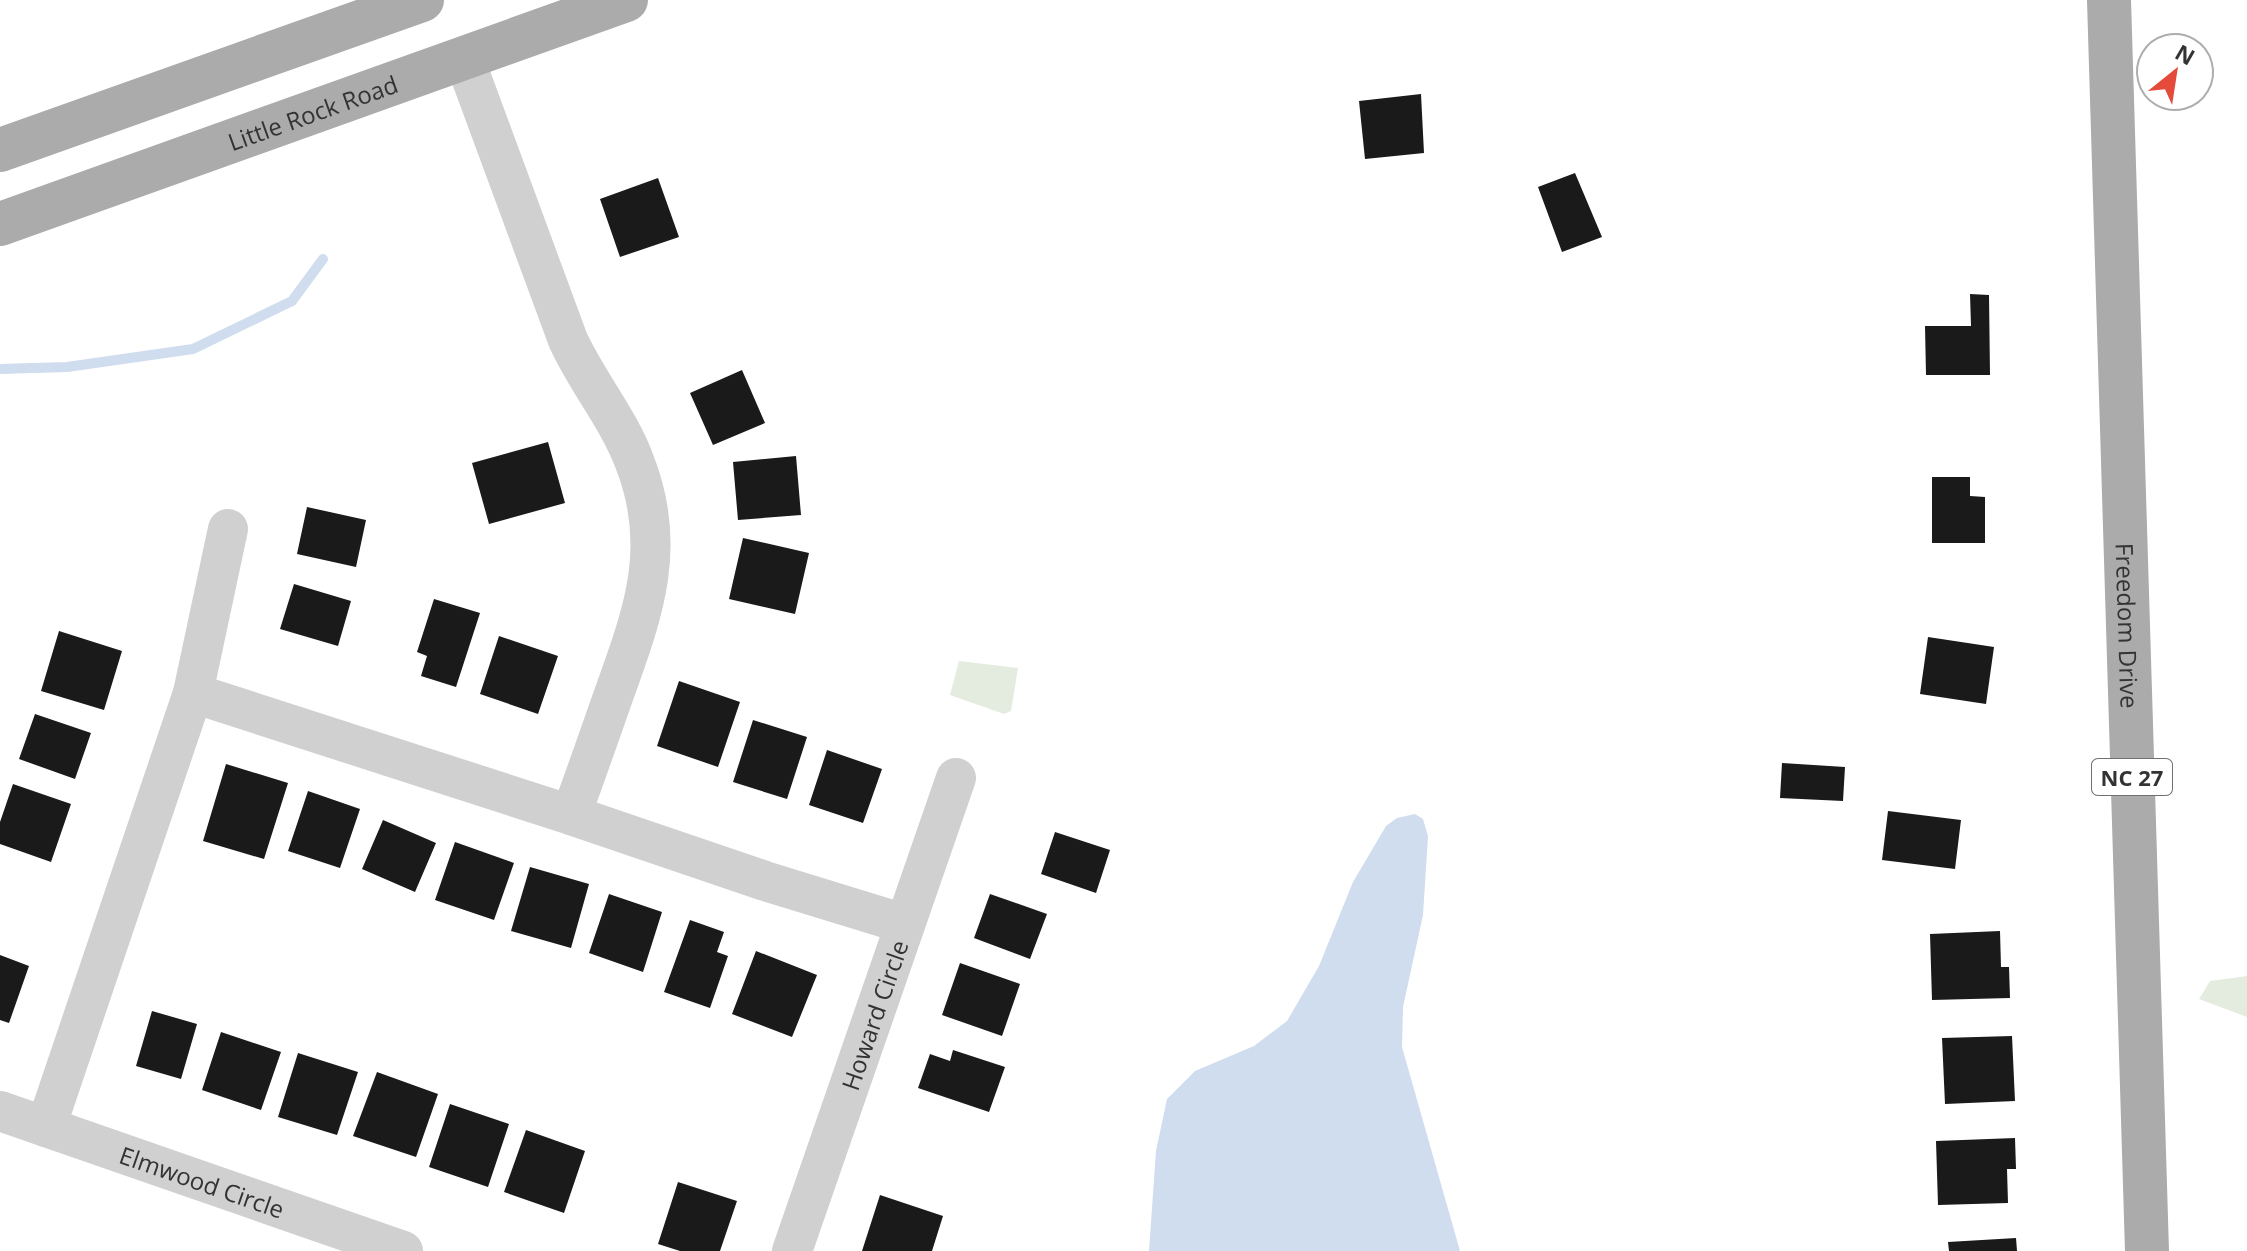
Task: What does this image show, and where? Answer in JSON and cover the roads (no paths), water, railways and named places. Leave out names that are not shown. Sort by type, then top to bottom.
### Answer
[{"type":"main road","points":[[0,150],[422,0]]},
{"type":"main road","name":"Little Rock Road","points":[[0,224],[626,0]]},
{"type":"main road","name":"Freedom Drive","points":[[2109,0],[2147,1251]]},
{"type":"street","points":[[464,58],[568,340],[631,451],[649,515],[651,540],[647,595],[571,815]]},
{"type":"street","points":[[46,1127],[193,693],[228,529]]},
{"type":"street","points":[[193,693],[905,924]]},
{"type":"street","name":"Howard Circle","points":[[792,1251],[956,778]]},
{"type":"street","name":"Elmwood Circle","points":[[0,1111],[403,1251]]},
{"type":"water","points":[[1415,814],[1423,819],[1428,836],[1423,915],[1403,1007],[1402,1047],[1460,1251],[1149,1251],[1156,1151],[1167,1099],[1195,1071],[1254,1046],[1287,1021],[1319,966],[1353,882],[1386,826],[1397,818]]},
{"type":"waterway","points":[[0,369],[67,367],[193,349],[292,301],[323,259]]}]
